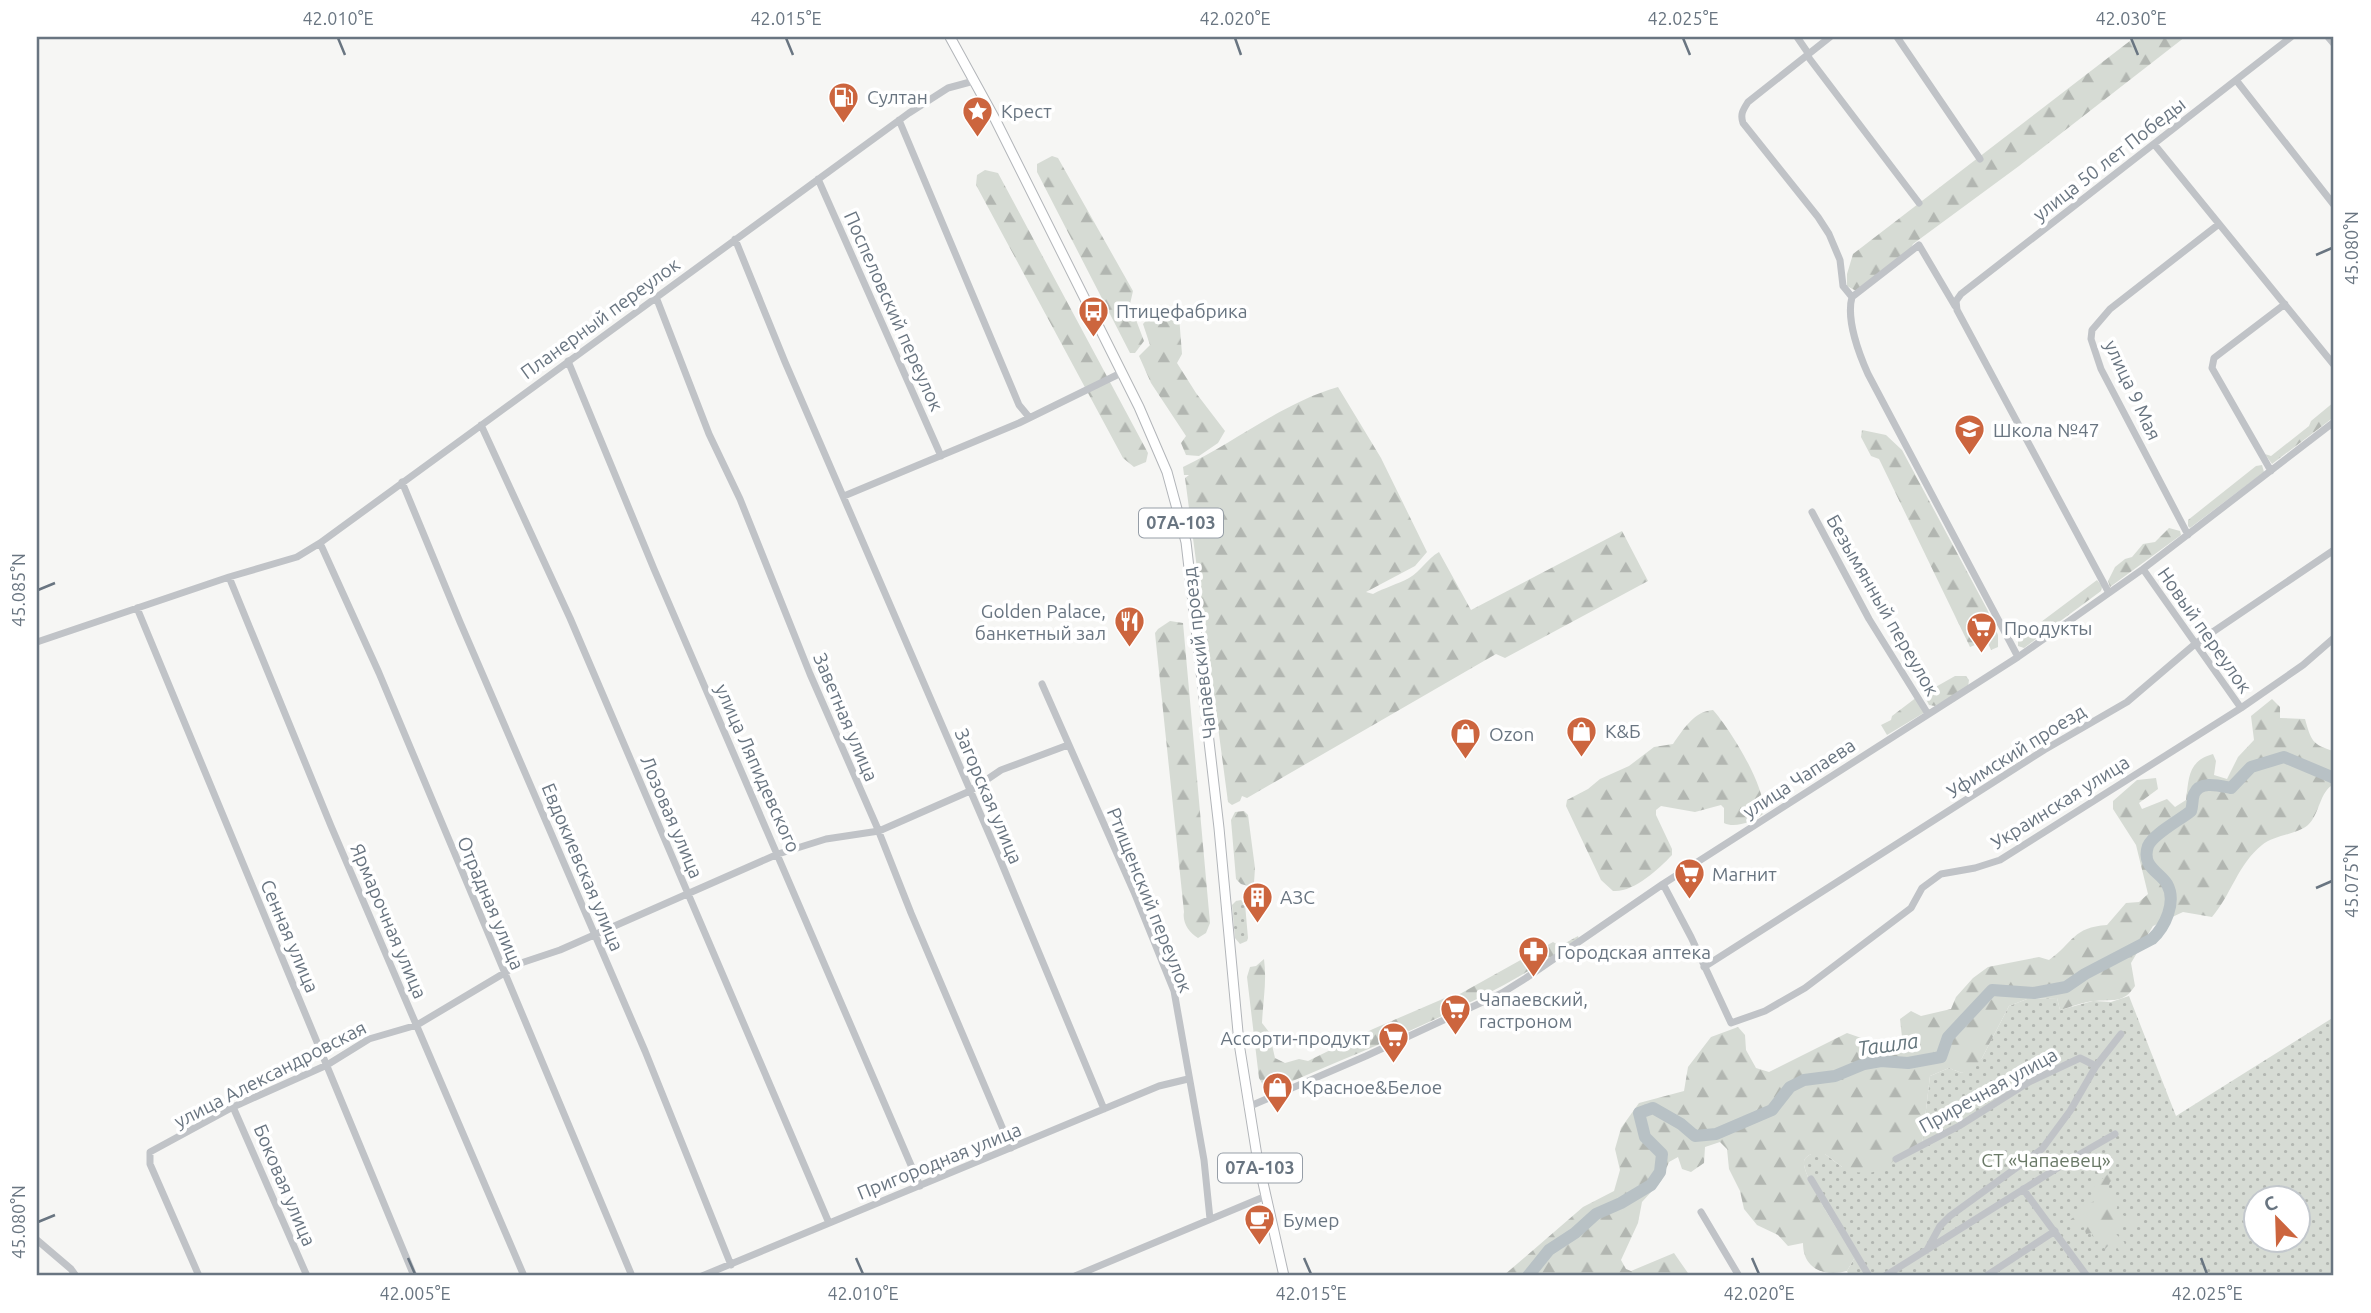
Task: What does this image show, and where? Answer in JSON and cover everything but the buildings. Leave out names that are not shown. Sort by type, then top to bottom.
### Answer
[{"type":"main road","name":"Чапаевский проезд","points":[[950,37],[1122,373],[1167,472],[1186,541],[1219,828],[1234,1003],[1248,1107],[1283,1276]]},
{"type":"street","points":[[1797,37],[1809,58],[1919,203]]},
{"type":"street","points":[[1830,37],[1748,102],[1741,117],[1829,234],[1840,260],[1843,286],[1852,297]]},
{"type":"street","points":[[1897,37],[1980,159]]},
{"type":"street","name":"улица 50 лет Победы","points":[[1957,310],[1956,301],[1961,294],[2291,37]]},
{"type":"street","points":[[2328,37],[2334,44]]},
{"type":"street","points":[[2236,80],[2334,205]]},
{"type":"street","name":"Планерный переулок","points":[[37,642],[229,577],[297,557],[320,543],[899,120],[948,88],[974,81]]},
{"type":"street","points":[[899,120],[1019,405],[1029,416]]},
{"type":"street","points":[[2154,144],[2334,366]]},
{"type":"street","name":"Поспеловский переулок","points":[[818,179],[941,456]]},
{"type":"street","name":"улица 9 Мая","points":[[2188,535],[2101,369],[2091,338],[2092,330],[2110,309],[2219,223]]},
{"type":"street","name":"Загорская улица","points":[[735,239],[1104,1109]]},
{"type":"street","points":[[2018,657],[1859,353],[1850,303],[1852,297],[1919,245],[1957,310],[2109,593]]},
{"type":"street","name":"Заветная улица","points":[[656,297],[709,434],[740,499],[801,651],[1011,1148]]},
{"type":"street","points":[[2271,471],[2212,368],[2214,358],[2285,304]]},
{"type":"street","name":"улица Ляпидевского","points":[[568,361],[660,582],[920,1186]]},
{"type":"street","points":[[844,496],[1020,423],[1029,416],[1122,373]]},
{"type":"street","name":"улица Чапаева","points":[[1248,1107],[1502,993],[1664,884],[2018,657],[2143,569],[2334,422]]},
{"type":"street","name":"Лозовая улица","points":[[481,425],[570,618],[829,1223]]},
{"type":"street","name":"Евдокиевская улица","points":[[402,482],[645,1051],[731,1265]]},
{"type":"street","name":"Безымянный переулок","points":[[1812,512],[1870,619],[1928,714]]},
{"type":"street","name":"Отрадная улица","points":[[320,543],[379,673],[632,1276]]},
{"type":"street","name":"Уфимский проезд","points":[[1704,967],[2044,750],[2127,702],[2195,644],[2334,550]]},
{"type":"street","name":"Новый переулок","points":[[2143,569],[2241,708]]},
{"type":"street","name":"Ярмарочная улица","points":[[229,577],[331,826],[524,1276]]},
{"type":"street","name":"Сенная улица","points":[[137,608],[414,1276]]},
{"type":"street","name":"Украинская улица","points":[[1704,967],[1731,1023],[1765,1011],[1805,988],[1911,908],[1922,888],[1941,874],[2000,860],[2241,708],[2303,665],[2334,638]]},
{"type":"street","name":"Ртищенский переулок","points":[[1042,684],[1134,892],[1174,991],[1204,1160],[1210,1219]]},
{"type":"street","name":"улица Александровская","points":[[199,1276],[150,1164],[150,1152],[233,1107],[327,1065],[369,1039],[417,1025],[533,958],[560,950],[778,854],[826,839],[879,831],[970,791],[1001,770],[1068,745]]},
{"type":"street","points":[[1664,884],[1704,967]]},
{"type":"street","points":[[1927,1250],[1940,1226],[1951,1216],[2042,1149],[2070,1111],[2096,1066],[2121,1034]]},
{"type":"street","name":"Приречная улица","points":[[1896,1159],[1959,1126],[2029,1082],[2080,1058],[2096,1066]]},
{"type":"street","name":"Пригородная улица","points":[[702,1276],[1159,1086],[1188,1079]]},
{"type":"street","name":"Боковая улица","points":[[233,1107],[307,1276]]},
{"type":"street","points":[[1885,1276],[2115,1134]]},
{"type":"street","points":[[1811,1179],[1869,1276]]},
{"type":"street","points":[[2023,1189],[2087,1276]]},
{"type":"street","points":[[1074,1276],[1092,1273],[1266,1196]]},
{"type":"street","points":[[1701,1212],[1739,1276]]},
{"type":"street","points":[[1986,1276],[2055,1231]]},
{"type":"street","points":[[37,1240],[76,1276]]},
{"type":"green space","points":[[2135,37],[2185,37],[2019,166],[1913,244],[1909,252],[1858,292],[1847,286],[1847,274],[1853,254]]},
{"type":"green space","points":[[1052,156],[1058,158],[1133,291],[1130,304],[1144,341],[1135,353],[1130,353],[1037,172],[1037,164]]},
{"type":"green space","points":[[985,170],[998,173],[1148,453],[1146,462],[1134,467],[1123,458],[976,185],[977,175]]},
{"type":"green space","points":[[1154,312],[1179,316],[1182,354],[1177,363],[1225,431],[1218,443],[1199,456],[1186,455],[1181,443],[1186,436],[1151,383],[1139,356],[1150,345],[1143,324]]},
{"type":"green space","points":[[1338,387],[1381,458],[1427,552],[1415,566],[1366,592],[1373,594],[1409,578],[1439,552],[1471,610],[1622,531],[1648,581],[1505,658],[1496,654],[1247,798],[1242,796],[1240,801],[1232,805],[1228,802],[1185,478],[1189,475],[1184,475],[1183,467],[1278,413]]},
{"type":"green space","points":[[2334,402],[2334,417],[2272,464],[2265,454],[2271,456]]},
{"type":"green space","points":[[1862,430],[1886,435],[1902,450],[1987,609],[1998,635],[1998,647],[1991,650],[1986,639],[1979,638],[1973,641],[1975,645],[1970,647],[1879,459],[1871,456],[1861,437]]},
{"type":"green space","points":[[2262,465],[2264,472],[2190,528],[2188,526],[2188,520],[2256,466]]},
{"type":"green space","points":[[2169,528],[2180,531],[2181,535],[2110,587],[2108,581],[2115,567],[2132,557],[2143,544],[2155,542]]},
{"type":"green space","points":[[2097,580],[2102,586],[2101,591],[2024,648],[2018,646],[2018,641],[2025,634]]},
{"type":"green space","points":[[1170,621],[1183,623],[1210,923],[1206,933],[1198,938],[1189,930],[1184,920],[1155,633]]},
{"type":"green space","points":[[1955,676],[1966,676],[1969,680],[1968,687],[1935,706],[1929,705],[1925,693]]},
{"type":"green space","points":[[1917,697],[1927,711],[1887,735],[1881,725],[1891,720],[1892,716]]},
{"type":"green space","points":[[2272,699],[2280,707],[2280,718],[2305,719],[2314,741],[2334,751],[2334,784],[2325,792],[2312,820],[2303,828],[2262,845],[2247,861],[2212,917],[2183,912],[2153,926],[2131,963],[2135,986],[2126,996],[2117,1000],[2086,1002],[2060,1010],[2057,998],[2027,999],[2009,1006],[1975,1067],[1962,1073],[1949,1068],[1930,1076],[1922,1143],[1895,1159],[1886,1168],[1870,1173],[1851,1172],[1825,1154],[1811,1154],[1806,1157],[1805,1170],[1810,1181],[1855,1257],[1847,1271],[1830,1273],[1816,1269],[1807,1259],[1803,1243],[1788,1246],[1778,1235],[1757,1225],[1744,1209],[1740,1191],[1729,1169],[1727,1149],[1720,1142],[1705,1147],[1704,1163],[1691,1172],[1682,1169],[1678,1157],[1669,1162],[1661,1181],[1642,1202],[1638,1223],[1621,1260],[1626,1269],[1631,1271],[1674,1253],[1690,1276],[1503,1276],[1583,1207],[1614,1191],[1620,1170],[1615,1149],[1621,1128],[1639,1103],[1684,1091],[1688,1067],[1711,1037],[1738,1027],[1745,1035],[1746,1050],[1756,1068],[1769,1072],[1847,1033],[1890,1048],[1902,1037],[1900,1019],[1911,1011],[1921,1016],[1951,1009],[1956,997],[1973,978],[1988,967],[2039,957],[2049,960],[2080,932],[2107,925],[2126,903],[2139,902],[2148,894],[2136,845],[2113,809],[2113,801],[2137,780],[2156,778],[2158,789],[2139,803],[2142,809],[2167,799],[2175,807],[2186,800],[2189,777],[2194,766],[2213,754],[2216,761],[2214,775],[2227,779],[2238,757],[2254,740],[2251,716]]},
{"type":"green space","points":[[1713,710],[1738,745],[1754,775],[1763,803],[1763,814],[1750,822],[1728,825],[1724,823],[1724,808],[1721,805],[1695,812],[1661,806],[1656,810],[1656,815],[1672,849],[1672,855],[1637,884],[1621,891],[1613,891],[1601,880],[1566,806],[1567,800],[1600,779],[1629,766],[1654,747],[1673,744],[1695,718]]},
{"type":"green space","points":[[1244,811],[1248,815],[1255,868],[1254,883],[1248,886],[1236,879],[1231,820],[1235,812]]},
{"type":"green space","points":[[1241,900],[1245,904],[1248,938],[1240,944],[1235,938],[1232,905]]},
{"type":"green space","points":[[1578,936],[1579,939],[1506,984],[1391,1039],[1274,1089],[1263,1085],[1259,1078],[1247,977],[1250,967],[1256,966],[1264,959],[1262,1023],[1269,1032],[1275,1058],[1285,1063],[1299,1059],[1308,1061],[1373,1029],[1452,995],[1458,995],[1553,942],[1560,946]]},
{"type":"green space","name":"СТ «Чапаевец»","points":[[2129,996],[2176,1116],[2334,1017],[2334,1276],[1849,1276],[1847,1271],[1855,1257],[1810,1181],[1805,1170],[1805,1158],[1811,1154],[1825,1154],[1842,1167],[1895,1159],[1922,1143],[1930,1076],[1949,1068],[1962,1073],[1982,1058],[2009,1006],[2027,999],[2057,998],[2060,1010],[2093,1001],[2111,1002]]},
{"type":"green space","points":[[2108,1174],[2114,1179],[2107,1190],[2119,1199],[2116,1212],[2135,1221],[2134,1226],[2122,1225],[2121,1229],[2114,1232],[2124,1242],[2127,1250],[2120,1253],[2116,1245],[2109,1245],[2105,1249],[2103,1239],[2094,1240],[2092,1233],[2086,1234],[2084,1227],[2075,1229],[2070,1222],[2094,1201],[2095,1185]]},
{"type":"waterway","name":"Ташла","points":[[1528,1276],[1549,1250],[1575,1233],[1596,1214],[1651,1185],[1660,1172],[1662,1154],[1645,1137],[1639,1113],[1653,1108],[1681,1124],[1695,1136],[1716,1134],[1772,1110],[1790,1087],[1804,1080],[1835,1076],[1864,1064],[1881,1061],[1908,1063],[1941,1057],[1948,1037],[1992,990],[2034,993],[2066,987],[2152,939],[2165,921],[2171,898],[2167,884],[2149,864],[2148,846],[2161,832],[2191,811],[2193,796],[2201,787],[2211,785],[2231,788],[2251,767],[2284,757],[2334,778]]},
{"type":"place","name":"Султан","points":[[844,124]]},
{"type":"place","name":"Крест","points":[[978,138]]},
{"type":"place","name":"Птицефабрика","points":[[1093,338]]},
{"type":"place","name":"Школа №47","points":[[1970,457]]},
{"type":"place","name":"Golden Palace, банкетный зал","points":[[1129,649]]},
{"type":"place","name":"Продукты","points":[[1981,655]]},
{"type":"place","name":"К&Б","points":[[1582,758]]},
{"type":"place","name":"Ozon","points":[[1466,761]]},
{"type":"place","name":"Магнит","points":[[1689,901]]},
{"type":"place","name":"АЗС","points":[[1257,924]]},
{"type":"place","name":"Городская аптека","points":[[1534,979]]},
{"type":"place","name":"Чапаевский, гастроном","points":[[1456,1037]]},
{"type":"place","name":"Ассорти-продукт","points":[[1393,1065]]},
{"type":"place","name":"Красное&Белое","points":[[1278,1114]]},
{"type":"place","name":"Бумер","points":[[1260,1247]]}]
